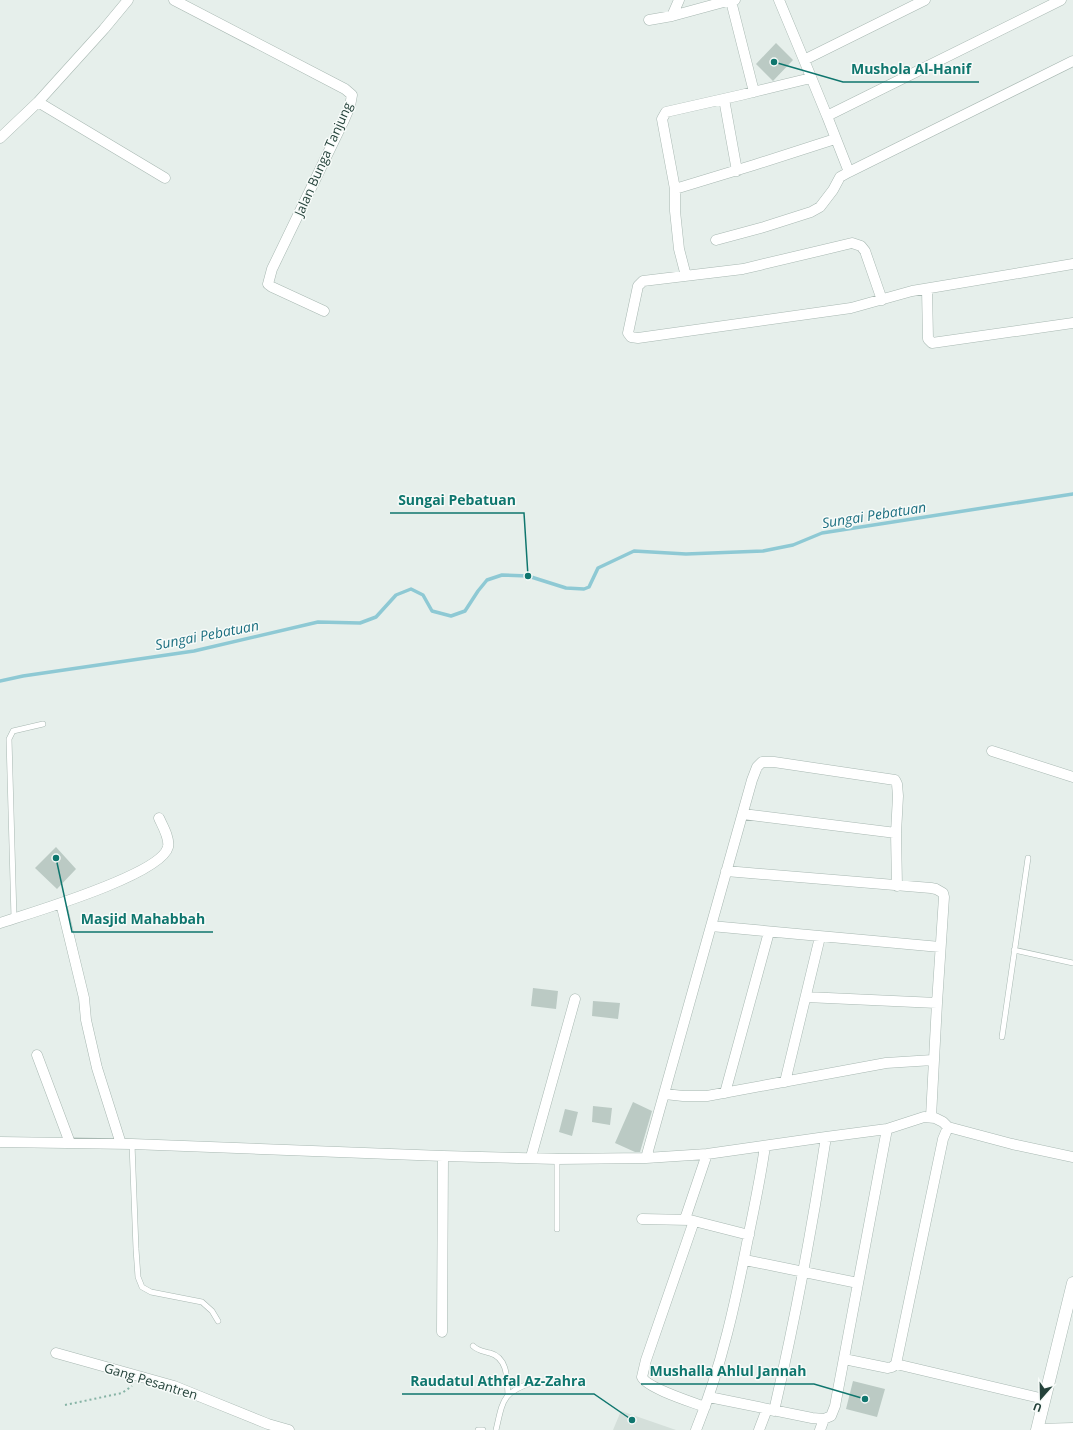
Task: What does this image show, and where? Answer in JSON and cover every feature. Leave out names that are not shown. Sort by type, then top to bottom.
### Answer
[{"type":"street","points":[[0,138],[38,102],[128,0]]},
{"type":"street","name":"Jalan Bunga Tanjung","points":[[174,0],[345,89],[352,95],[350,106],[344,120],[275,262],[268,280],[268,284],[272,288],[324,311]]},
{"type":"street","points":[[672,16],[679,0]]},
{"type":"street","points":[[649,20],[672,16],[732,0],[754,92]]},
{"type":"street","points":[[804,60],[925,0]]},
{"type":"street","points":[[827,116],[1061,0]]},
{"type":"street","points":[[782,1],[849,172]]},
{"type":"street","points":[[716,240],[811,212],[820,207],[833,190],[840,177],[1073,61]]},
{"type":"street","points":[[686,276],[679,249],[674,189],[662,119],[664,115],[666,112],[811,78]]},
{"type":"street","points":[[724,99],[737,171]]},
{"type":"street","points":[[38,102],[166,178]]},
{"type":"street","points":[[674,189],[737,171],[835,139]]},
{"type":"street","points":[[882,300],[864,251],[861,246],[852,243],[743,269],[640,282],[628,331],[629,335],[638,338],[851,308],[882,300],[912,291],[1073,264]]},
{"type":"street","points":[[927,289],[928,340],[932,343],[1073,323]]},
{"type":"street","points":[[992,751],[1073,777]]},
{"type":"street","points":[[646,1158],[726,871],[757,767],[762,762],[766,761],[895,780],[897,784],[898,796],[896,833],[897,886]]},
{"type":"street","points":[[743,814],[896,833]]},
{"type":"street","points":[[0,923],[61,903],[121,880],[158,860],[166,850],[168,843],[158,818]]},
{"type":"street","points":[[726,871],[931,888],[943,893],[944,897],[933,1060],[931,1117]]},
{"type":"street","points":[[61,903],[84,998],[86,1020],[97,1068],[121,1144]]},
{"type":"street","points":[[711,926],[940,948]]},
{"type":"street","points":[[725,1093],[769,932]]},
{"type":"street","points":[[785,1082],[820,937]]},
{"type":"street","points":[[806,997],[937,1003]]},
{"type":"street","points":[[532,1157],[575,999]]},
{"type":"street","points":[[37,1055],[70,1143]]},
{"type":"street","points":[[665,1094],[696,1097],[886,1063],[933,1060]]},
{"type":"street","points":[[0,1142],[132,1144],[557,1159],[646,1158],[707,1154],[826,1138],[887,1129],[919,1118],[931,1117],[943,1122],[948,1127],[1012,1144],[1073,1157]]},
{"type":"street","points":[[844,1359],[888,1368],[896,1364],[943,1139],[948,1127]]},
{"type":"street","points":[[709,1397],[812,1418],[824,1419],[831,1416],[844,1359],[887,1129]]},
{"type":"street","points":[[759,1430],[770,1410],[804,1271],[816,1207],[826,1138]]},
{"type":"street","points":[[696,1430],[722,1357],[745,1260],[765,1146]]},
{"type":"street","points":[[705,1407],[655,1388],[647,1383],[642,1377],[690,1220],[707,1154]]},
{"type":"street","points":[[442,1332],[443,1156]]},
{"type":"street","points":[[642,1219],[690,1220],[749,1235]]},
{"type":"street","points":[[745,1260],[858,1283]]},
{"type":"street","points":[[1072,1291],[1037,1430],[1073,1428]]},
{"type":"street","name":"Gang Pesantren","points":[[56,1353],[174,1386],[268,1424],[289,1430]]},
{"type":"street","points":[[896,1364],[1044,1399]]},
{"type":"street","points":[[820,1430],[824,1419]]},
{"type":"lane","points":[[14,918],[9,739],[13,731],[43,724]]},
{"type":"lane","points":[[1002,1037],[1028,858]]},
{"type":"lane","points":[[1014,950],[1073,963]]},
{"type":"lane","points":[[132,1144],[136,1249],[138,1277],[142,1287],[151,1292],[202,1302],[212,1311],[218,1321]]},
{"type":"lane","points":[[557,1159],[557,1229]]},
{"type":"lane","points":[[472,1346],[476,1349],[498,1356],[504,1364],[508,1395]]},
{"type":"lane","points":[[496,1430],[502,1405],[508,1395],[517,1387],[534,1382]]},
{"type":"lane","points":[[478,1430],[483,1430]]},
{"type":"path","points":[[65,1405],[122,1393],[145,1378]]},
{"type":"shaded area","points":[[621,1411],[676,1430],[613,1430]]},
{"type":"building","points":[[776,43],[793,60],[773,81],[756,64]]},
{"type":"building","points":[[56,847],[76,869],[57,889],[35,868]]},
{"type":"building","points":[[533,988],[558,991],[556,1009],[531,1006]]},
{"type":"building","points":[[593,1001],[620,1003],[618,1019],[592,1016]]},
{"type":"building","points":[[633,1102],[652,1111],[640,1152],[635,1152],[615,1143]]},
{"type":"building","points":[[593,1106],[612,1108],[610,1125],[592,1122]]},
{"type":"building","points":[[565,1109],[578,1112],[572,1136],[559,1132]]},
{"type":"building","points":[[853,1381],[885,1389],[877,1417],[846,1409]]},
{"type":"waterway","name":"Sungai Pebatuan","points":[[0,681],[23,676],[194,651],[318,622],[360,623],[376,617],[396,595],[411,589],[423,595],[432,611],[451,616],[465,611],[487,580],[502,575],[528,576],[566,588],[584,589],[589,587],[598,568],[634,551],[686,554],[763,551],[793,545],[822,533],[1073,494]]},
{"type":"place","name":"Mushola Al-Hanif","points":[[774,62]]},
{"type":"place","name":"Sungai Pebatuan","points":[[528,576]]},
{"type":"place","name":"Masjid Mahabbah","points":[[56,858]]},
{"type":"place","name":"Mushalla Ahlul Jannah","points":[[865,1399]]},
{"type":"place","name":"Raudatul Athfal Az-Zahra","points":[[632,1420]]}]
